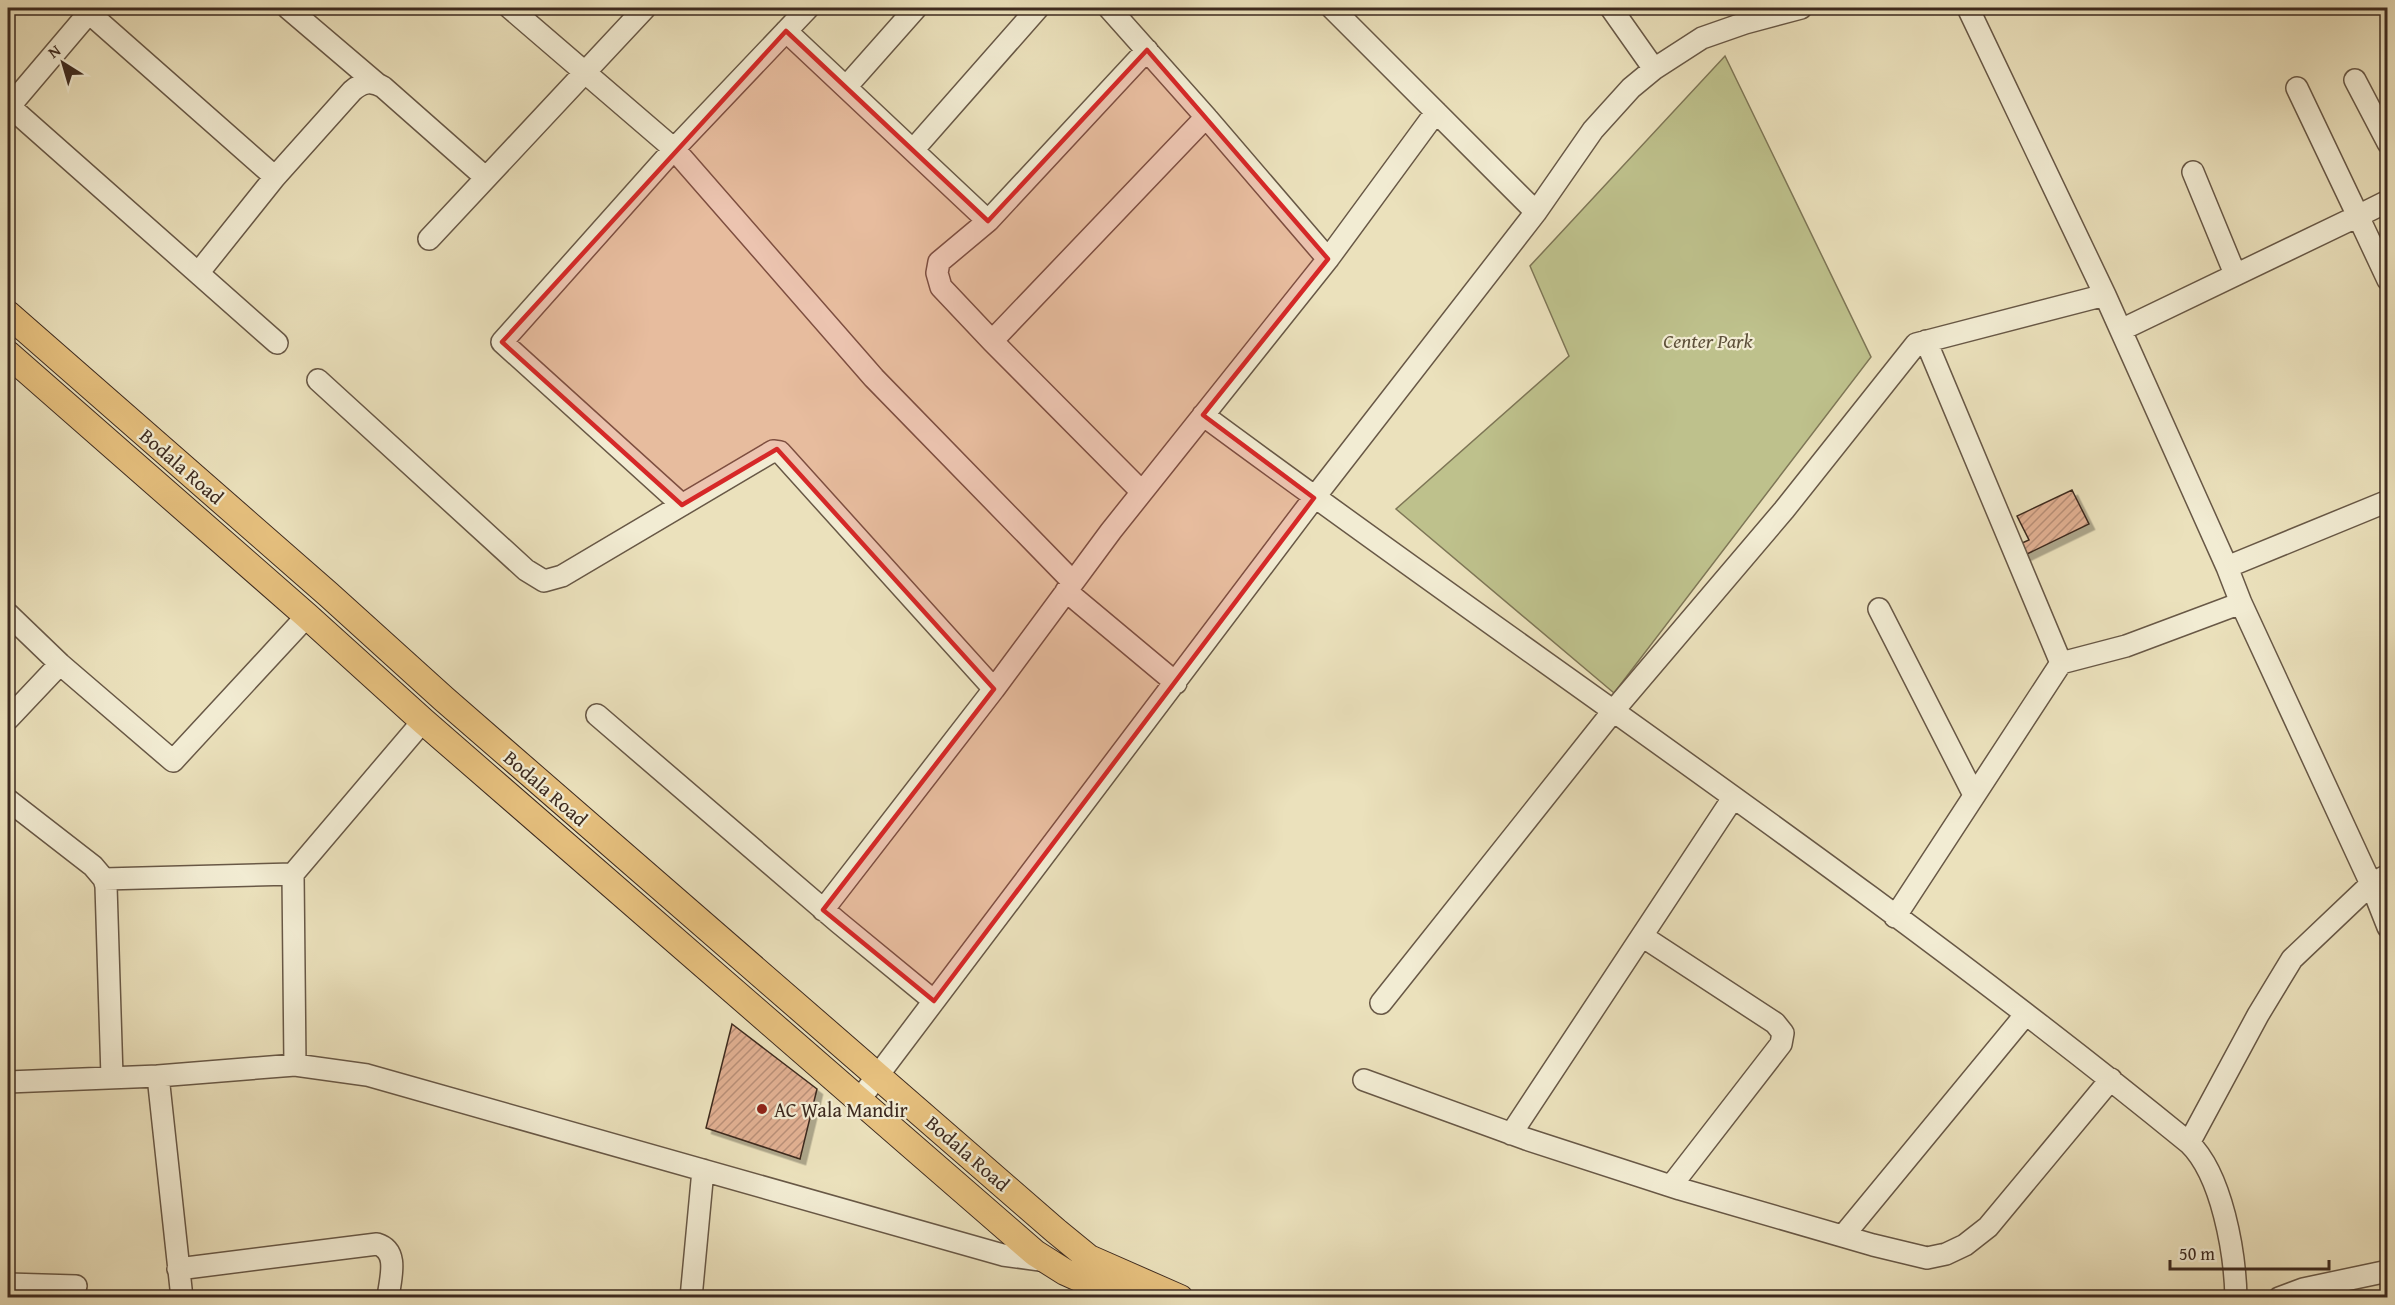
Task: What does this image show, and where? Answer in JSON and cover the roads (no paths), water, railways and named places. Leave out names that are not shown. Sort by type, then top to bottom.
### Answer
[{"type":"main road","name":"Bodala Road","points":[[8,314],[328,594],[444,699],[1089,1258],[1180,1298]]},
{"type":"main road","name":"Bodala Road","points":[[8,354],[307,616],[423,721],[1046,1261],[1079,1279],[1123,1298]]},
{"type":"street","points":[[288,8],[485,177]]},
{"type":"street","points":[[510,8],[674,149],[874,378],[1070,586],[1176,683]]},
{"type":"street","points":[[429,239],[645,8]]},
{"type":"street","points":[[682,505],[502,342],[674,149],[808,8]]},
{"type":"street","points":[[846,87],[916,8]]},
{"type":"street","points":[[913,150],[1038,8]]},
{"type":"street","points":[[1109,8],[1328,260]]},
{"type":"street","points":[[1332,8],[1536,212]]},
{"type":"street","points":[[1611,8],[1654,69]]},
{"type":"street","points":[[860,1099],[1314,498],[1536,212],[1593,130],[1631,88],[1654,69],[1702,38],[1745,23],[1801,8]]},
{"type":"street","points":[[1968,8],[2105,295],[2241,603],[2379,880],[2388,927]]},
{"type":"street","points":[[276,177],[91,10],[8,106],[277,343]]},
{"type":"street","points":[[786,31],[987,221]]},
{"type":"street","points":[[1142,492],[941,287],[937,273],[939,262],[987,221],[1147,50]]},
{"type":"street","points":[[2355,80],[2388,143]]},
{"type":"street","points":[[199,272],[276,177],[352,91],[366,82],[376,82]]},
{"type":"street","points":[[2297,88],[2385,268]]},
{"type":"street","points":[[823,910],[994,689],[1142,492],[1328,260],[1436,112]]},
{"type":"street","points":[[992,341],[1206,117]]},
{"type":"street","points":[[2193,172],[2235,274]]},
{"type":"street","points":[[2121,330],[2388,201]]},
{"type":"street","points":[[1381,1003],[1614,710],[1784,510],[1916,344],[2105,295]]},
{"type":"street","points":[[1926,341],[2061,663]]},
{"type":"street","points":[[318,380],[526,570],[544,581],[562,576],[776,450],[994,689]]},
{"type":"street","points":[[1203,415],[1314,498],[1614,710],[1895,917],[2026,1014],[2189,1143],[2199,1152],[2223,1207],[2236,1298]]},
{"type":"street","points":[[2227,567],[2388,501]]},
{"type":"street","points":[[1895,917],[2061,663],[2126,646],[2241,603]]},
{"type":"street","points":[[1880,609],[1974,795]]},
{"type":"street","points":[[8,614],[60,664],[173,761],[307,616]]},
{"type":"street","points":[[8,719],[60,664]]},
{"type":"street","points":[[597,715],[823,910],[934,1001]]},
{"type":"street","points":[[295,1065],[293,874],[423,721]]},
{"type":"street","points":[[1511,1134],[1733,798]]},
{"type":"street","points":[[8,800],[93,866],[104,879],[112,1077]]},
{"type":"street","points":[[104,879],[293,874]]},
{"type":"street","points":[[2189,1143],[2258,1015],[2292,958],[2379,880]]},
{"type":"street","points":[[1642,936],[1775,1023],[1783,1033],[1781,1044],[1671,1186]]},
{"type":"street","points":[[1843,1236],[2026,1014]]},
{"type":"street","points":[[8,1082],[158,1076],[295,1065],[367,1075],[1003,1255],[1046,1261],[1089,1258]]},
{"type":"street","points":[[158,1076],[182,1298]]},
{"type":"street","points":[[1364,1080],[1511,1134],[1671,1186],[1927,1258],[1946,1254],[1965,1245],[1988,1227],[2110,1079]]},
{"type":"street","points":[[691,1298],[703,1170]]},
{"type":"street","points":[[178,1269],[377,1244],[385,1246],[390,1253],[392,1263],[388,1298]]},
{"type":"street","points":[[2279,1298],[2303,1288],[2388,1271]]},
{"type":"street","points":[[8,1284],[76,1286]]},
{"type":"place","name":"AC Wala Mandir","points":[[762,1109]]},
{"type":"park label","name":"Center Park","points":[[1708,340]]}]
